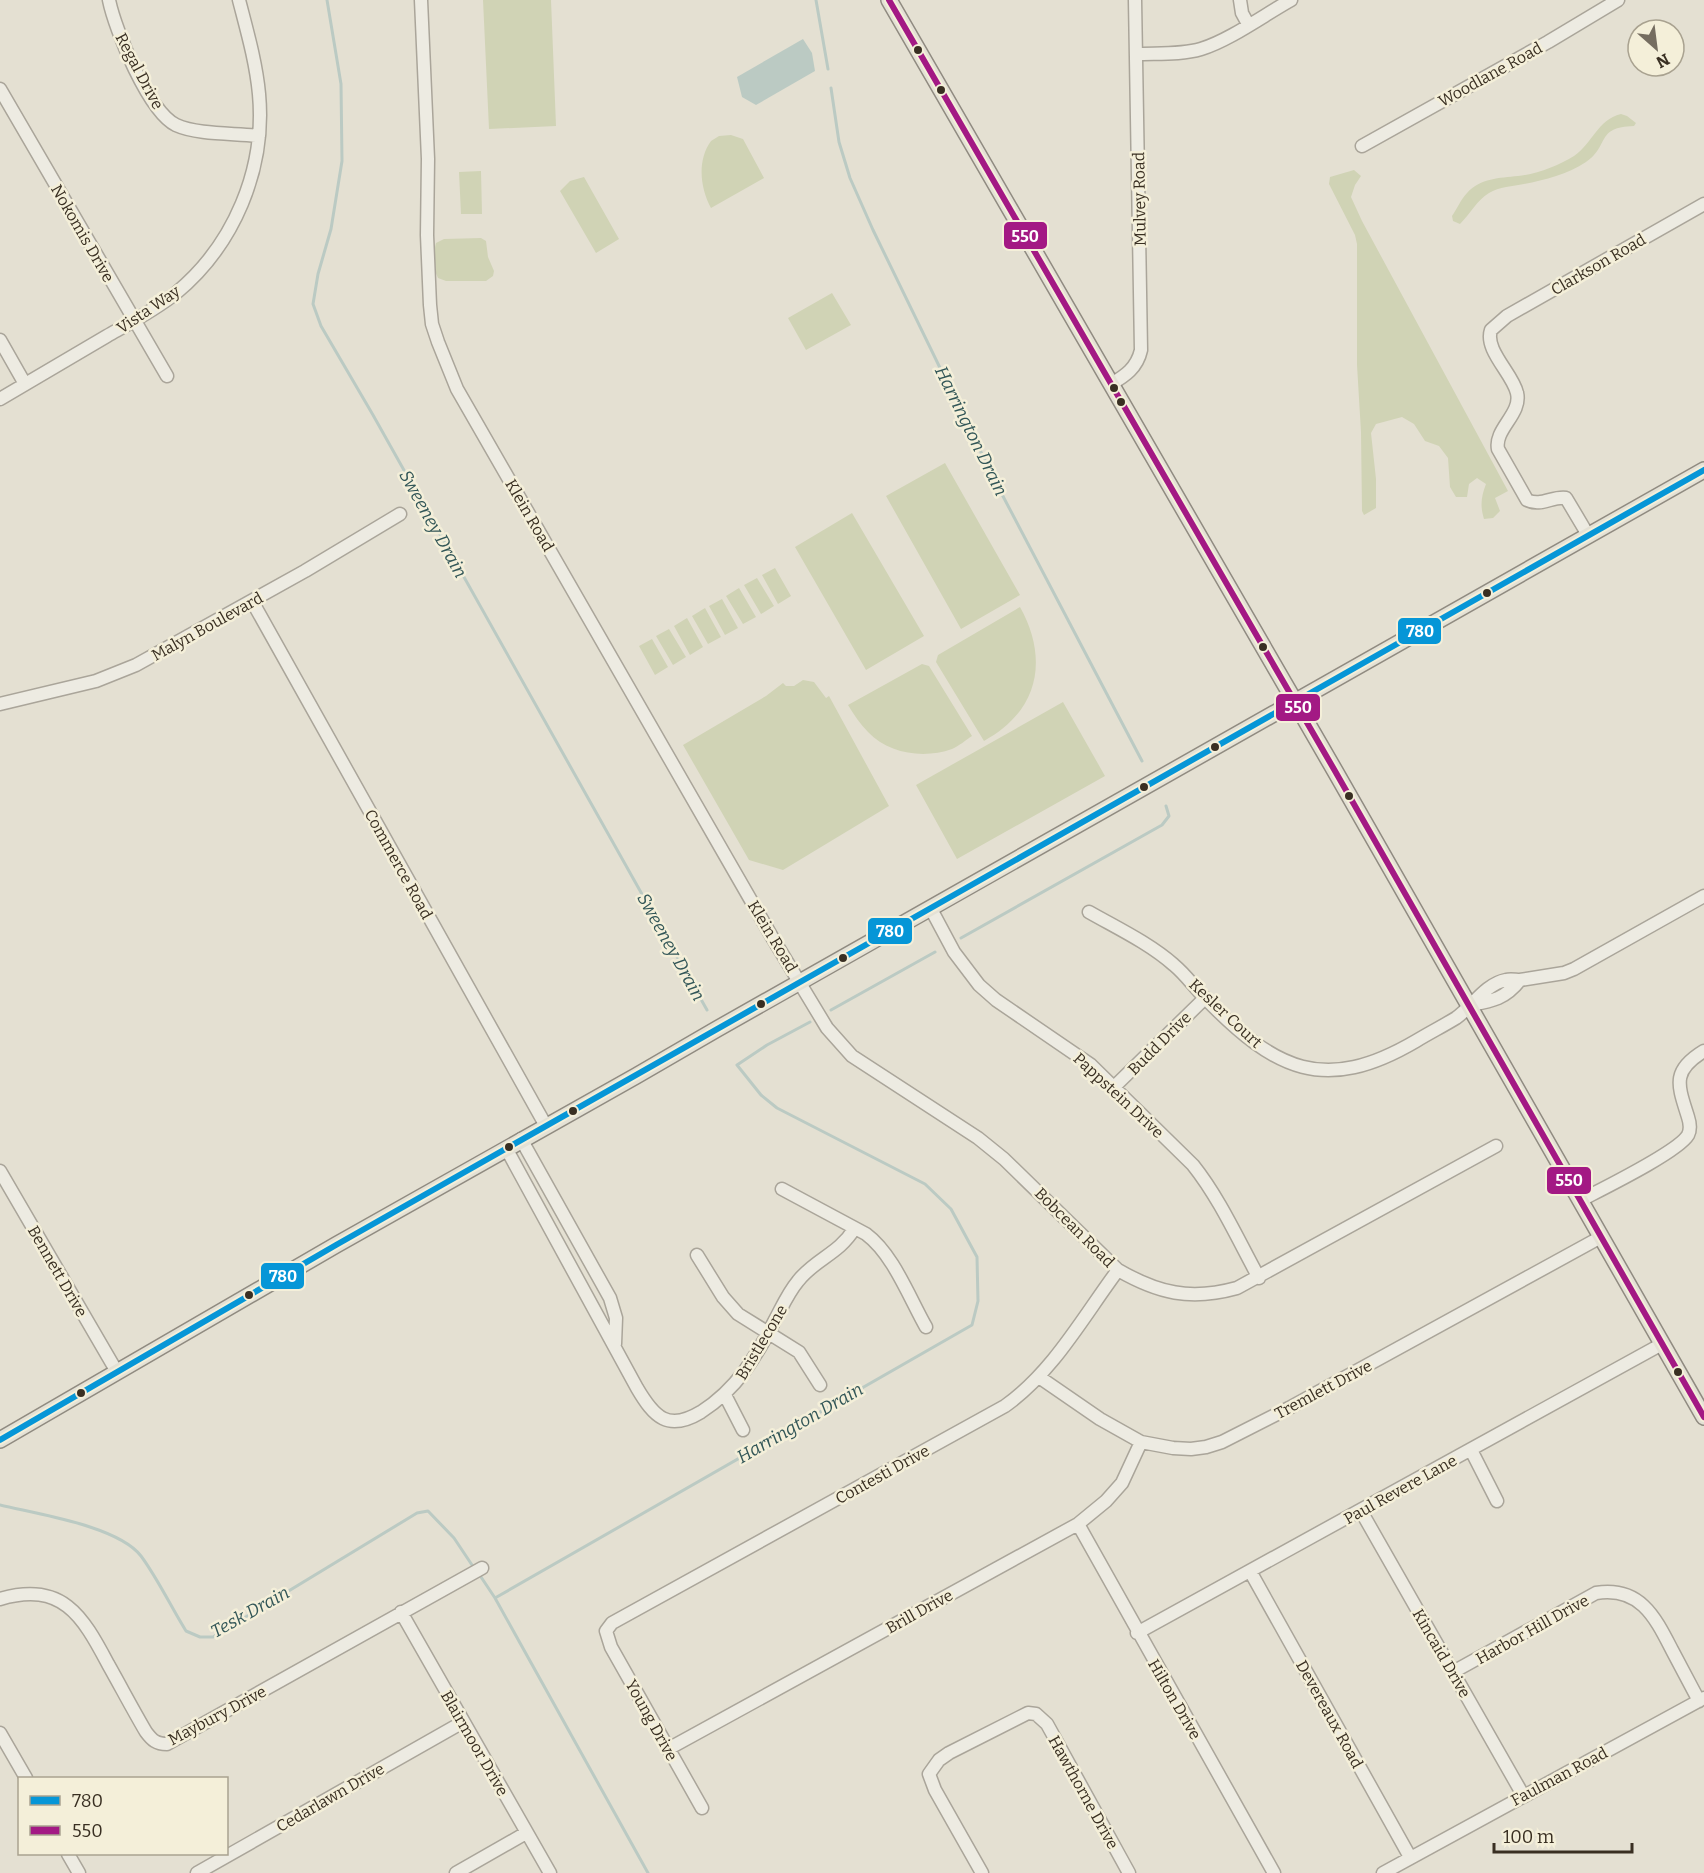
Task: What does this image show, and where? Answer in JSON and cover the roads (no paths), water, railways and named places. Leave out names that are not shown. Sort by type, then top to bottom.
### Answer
[{"type":"main road","points":[[889,0],[1470,1005],[1704,1417]]},
{"type":"main road","points":[[0,1440],[506,1148],[1704,470]]},
{"type":"street","name":"Regal Drive","points":[[109,0],[124,49],[155,104],[169,121],[188,129],[259,136]]},
{"type":"street","name":"Vista Way","points":[[0,399],[157,307],[208,261],[226,236],[248,189],[259,136],[259,94],[239,0]]},
{"type":"street","name":"Klein Road","points":[[421,0],[428,159],[429,286],[432,324],[444,361],[457,389],[800,982]]},
{"type":"street","name":"Mulvey Road","points":[[1110,384],[1133,368],[1141,350],[1135,0]]},
{"type":"street","points":[[1240,0],[1242,13],[1248,24]]},
{"type":"street","points":[[1136,54],[1187,52],[1201,49],[1224,39],[1291,0]]},
{"type":"street","name":"Woodlane Road","points":[[1362,146],[1548,42],[1618,0]]},
{"type":"street","name":"Nokomis Drive","points":[[0,89],[167,376]]},
{"type":"street","name":"Clarkson Road","points":[[1588,535],[1566,498],[1559,497],[1537,503],[1527,500],[1498,449],[1497,441],[1517,405],[1518,397],[1512,381],[1489,341],[1489,335],[1494,326],[1507,316],[1704,204]]},
{"type":"street","points":[[0,340],[25,384]]},
{"type":"street","name":"Malyn Boulevard","points":[[0,704],[72,688],[114,675],[252,602],[400,514]]},
{"type":"street","name":"Commerce Road","points":[[252,602],[546,1126]]},
{"type":"street","points":[[1470,1005],[1493,1001],[1511,992],[1520,980],[1564,973],[1574,969],[1704,896]]},
{"type":"street","name":"Pappstein Drive","points":[[931,909],[954,952],[979,985],[996,1000],[1091,1065],[1193,1165],[1204,1179],[1259,1278]]},
{"type":"street","name":"Kesler Court","points":[[1089,912],[1159,953],[1187,976],[1205,998],[1259,1047],[1275,1056],[1309,1068],[1327,1071],[1349,1069],[1373,1062],[1401,1050],[1458,1017],[1470,1005]]},
{"type":"street","name":"Bobcean Road","points":[[800,982],[827,1028],[852,1056],[978,1138],[1004,1159],[1118,1270],[1152,1288],[1166,1292],[1197,1295],[1224,1292],[1259,1278],[1496,1146]]},
{"type":"street","name":"Budd Drive","points":[[1114,1088],[1205,998]]},
{"type":"street","points":[[1581,1200],[1683,1142],[1690,1131],[1690,1123],[1679,1091],[1680,1073],[1690,1059],[1704,1051]]},
{"type":"street","points":[[521,1140],[610,1298],[616,1318],[615,1348]]},
{"type":"street","name":"Bristlecone","points":[[506,1148],[648,1407],[657,1416],[666,1420],[676,1422],[693,1417],[725,1395],[743,1375],[799,1279],[841,1247],[854,1229]]},
{"type":"street","name":"Bennett Drive","points":[[0,1171],[117,1372]]},
{"type":"street","points":[[782,1189],[876,1242],[926,1327]]},
{"type":"street","name":"Tremlett Drive","points":[[1040,1377],[1100,1419],[1141,1442],[1191,1449],[1206,1447],[1222,1442],[1289,1408],[1601,1237]]},
{"type":"street","points":[[697,1255],[729,1306],[799,1352],[820,1385]]},
{"type":"street","name":"Contesti Drive","points":[[606,1631],[620,1617],[986,1417],[1021,1394],[1040,1377],[1118,1270]]},
{"type":"street","name":"Paul Revere Lane","points":[[1137,1633],[1662,1344]]},
{"type":"street","points":[[725,1395],[743,1430]]},
{"type":"street","name":"Brill Drive","points":[[668,1749],[1078,1524],[1106,1501],[1122,1483],[1141,1442]]},
{"type":"street","points":[[1471,1450],[1497,1501]]},
{"type":"street","name":"Kincaid Drive","points":[[1361,1511],[1523,1795]]},
{"type":"street","name":"Hilton Drive","points":[[1078,1524],[1137,1633],[1274,1873]]},
{"type":"street","name":"Maybury Drive","points":[[0,1599],[27,1594],[44,1595],[57,1599],[80,1616],[146,1732],[152,1740],[160,1744],[167,1744],[482,1568]]},
{"type":"street","name":"Devereaux Road","points":[[1250,1571],[1410,1857]]},
{"type":"street","name":"Harbor Hill Drive","points":[[1453,1672],[1596,1593],[1620,1593],[1633,1598],[1657,1621],[1701,1700]]},
{"type":"street","name":"Blairmoor Drive","points":[[400,1612],[550,1873]]},
{"type":"street","name":"Young Drive","points":[[606,1631],[611,1647],[702,1808]]},
{"type":"street","name":"Faulman Road","points":[[1383,1873],[1701,1700]]},
{"type":"street","name":"Hawthorne Drive","points":[[982,1873],[935,1790],[929,1774],[939,1760],[1028,1713],[1036,1714],[1047,1724],[1129,1873]]},
{"type":"street","name":"Cedarlawn Drive","points":[[197,1873],[463,1722]]},
{"type":"street","points":[[0,1733],[25,1777]]},
{"type":"street","points":[[456,1873],[526,1833]]},
{"type":"street","points":[[69,1855],[79,1873]]},
{"type":"waterway","name":"Sweeney Drain","points":[[327,0],[341,84],[342,161],[331,229],[318,274],[313,304],[321,326],[707,1010]]},
{"type":"waterway","name":"Harrington Drain","points":[[816,0],[828,69]]},
{"type":"waterway","name":"Harrington Drain","points":[[831,88],[839,142],[850,178],[873,230],[995,481],[1142,761]]},
{"type":"waterway","name":"Harrington Drain","points":[[961,938],[1162,825],[1169,816],[1166,806]]},
{"type":"waterway","name":"Harrington Drain","points":[[831,1010],[935,952]]},
{"type":"waterway","name":"Harrington Drain","points":[[495,1598],[972,1325],[978,1301],[977,1257],[951,1209],[925,1184],[777,1108],[761,1095],[737,1065],[767,1045],[810,1022]]},
{"type":"waterway","name":"Tesk Drain","points":[[0,1505],[96,1529],[130,1546],[147,1565],[186,1631],[200,1637],[213,1637],[417,1513],[428,1511],[454,1538],[472,1565]]},
{"type":"waterway","name":"Harrington Drain","points":[[481,1577],[495,1598],[648,1873]]}]
